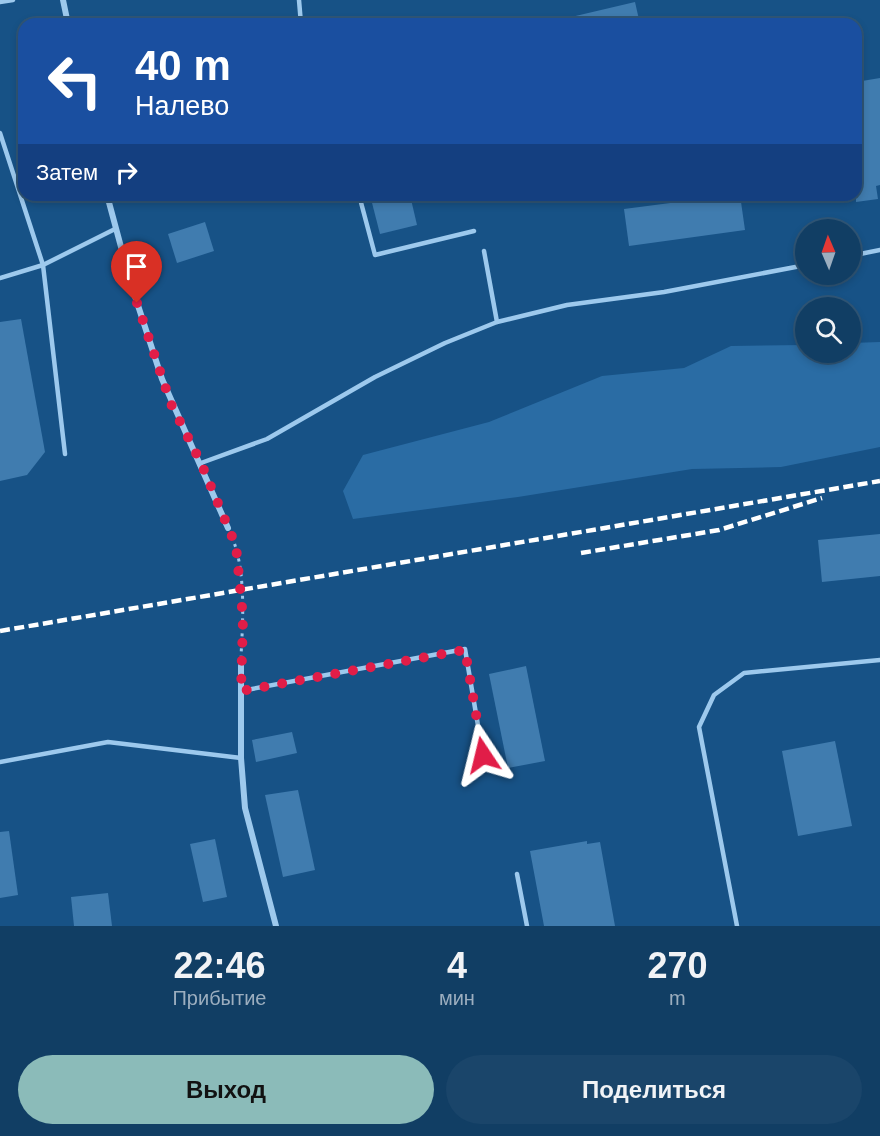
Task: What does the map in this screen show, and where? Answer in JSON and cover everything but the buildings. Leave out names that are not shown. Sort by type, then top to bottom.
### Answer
[{"type":"street","points":[[63,0],[67,18]]},
{"type":"street","points":[[108,201],[115,230],[162,380],[201,463],[228,528]]},
{"type":"street","points":[[241,666],[241,758],[245,808],[276,926]]},
{"type":"lane","points":[[0,2],[13,0]]},
{"type":"lane","points":[[299,0],[300,18]]},
{"type":"lane","points":[[0,133],[18,188]]},
{"type":"lane","points":[[22,201],[43,265],[65,454]]},
{"type":"lane","points":[[361,201],[375,255],[474,231]]},
{"type":"lane","points":[[0,278],[43,265],[115,230]]},
{"type":"lane","points":[[861,254],[880,250]]},
{"type":"lane","points":[[484,251],[497,322]]},
{"type":"lane","points":[[201,463],[267,439],[375,377],[445,343],[497,322],[567,305],[664,292],[795,267]]},
{"type":"lane","points":[[241,691],[465,650],[483,755]]},
{"type":"lane","points":[[737,926],[699,727],[714,695],[744,673],[880,660]]},
{"type":"lane","points":[[0,762],[108,742],[241,758]]},
{"type":"lane","points":[[517,874],[527,926]]},
{"type":"path","points":[[228,528],[236,546],[241,591],[241,666]]},
{"type":"shaded area","points":[[880,342],[880,447],[781,467],[692,469],[518,497],[353,519],[343,491],[363,455],[489,422],[602,376],[684,368],[731,346],[795,345],[795,363],[861,363],[861,343]]},
{"type":"railway","points":[[0,631],[880,481]]},
{"type":"railway","points":[[581,553],[719,530],[822,498]]},
{"type":"route","points":[[137,303],[171,404],[201,463],[236,546],[243,618],[241,691],[465,650],[483,755]]}]
